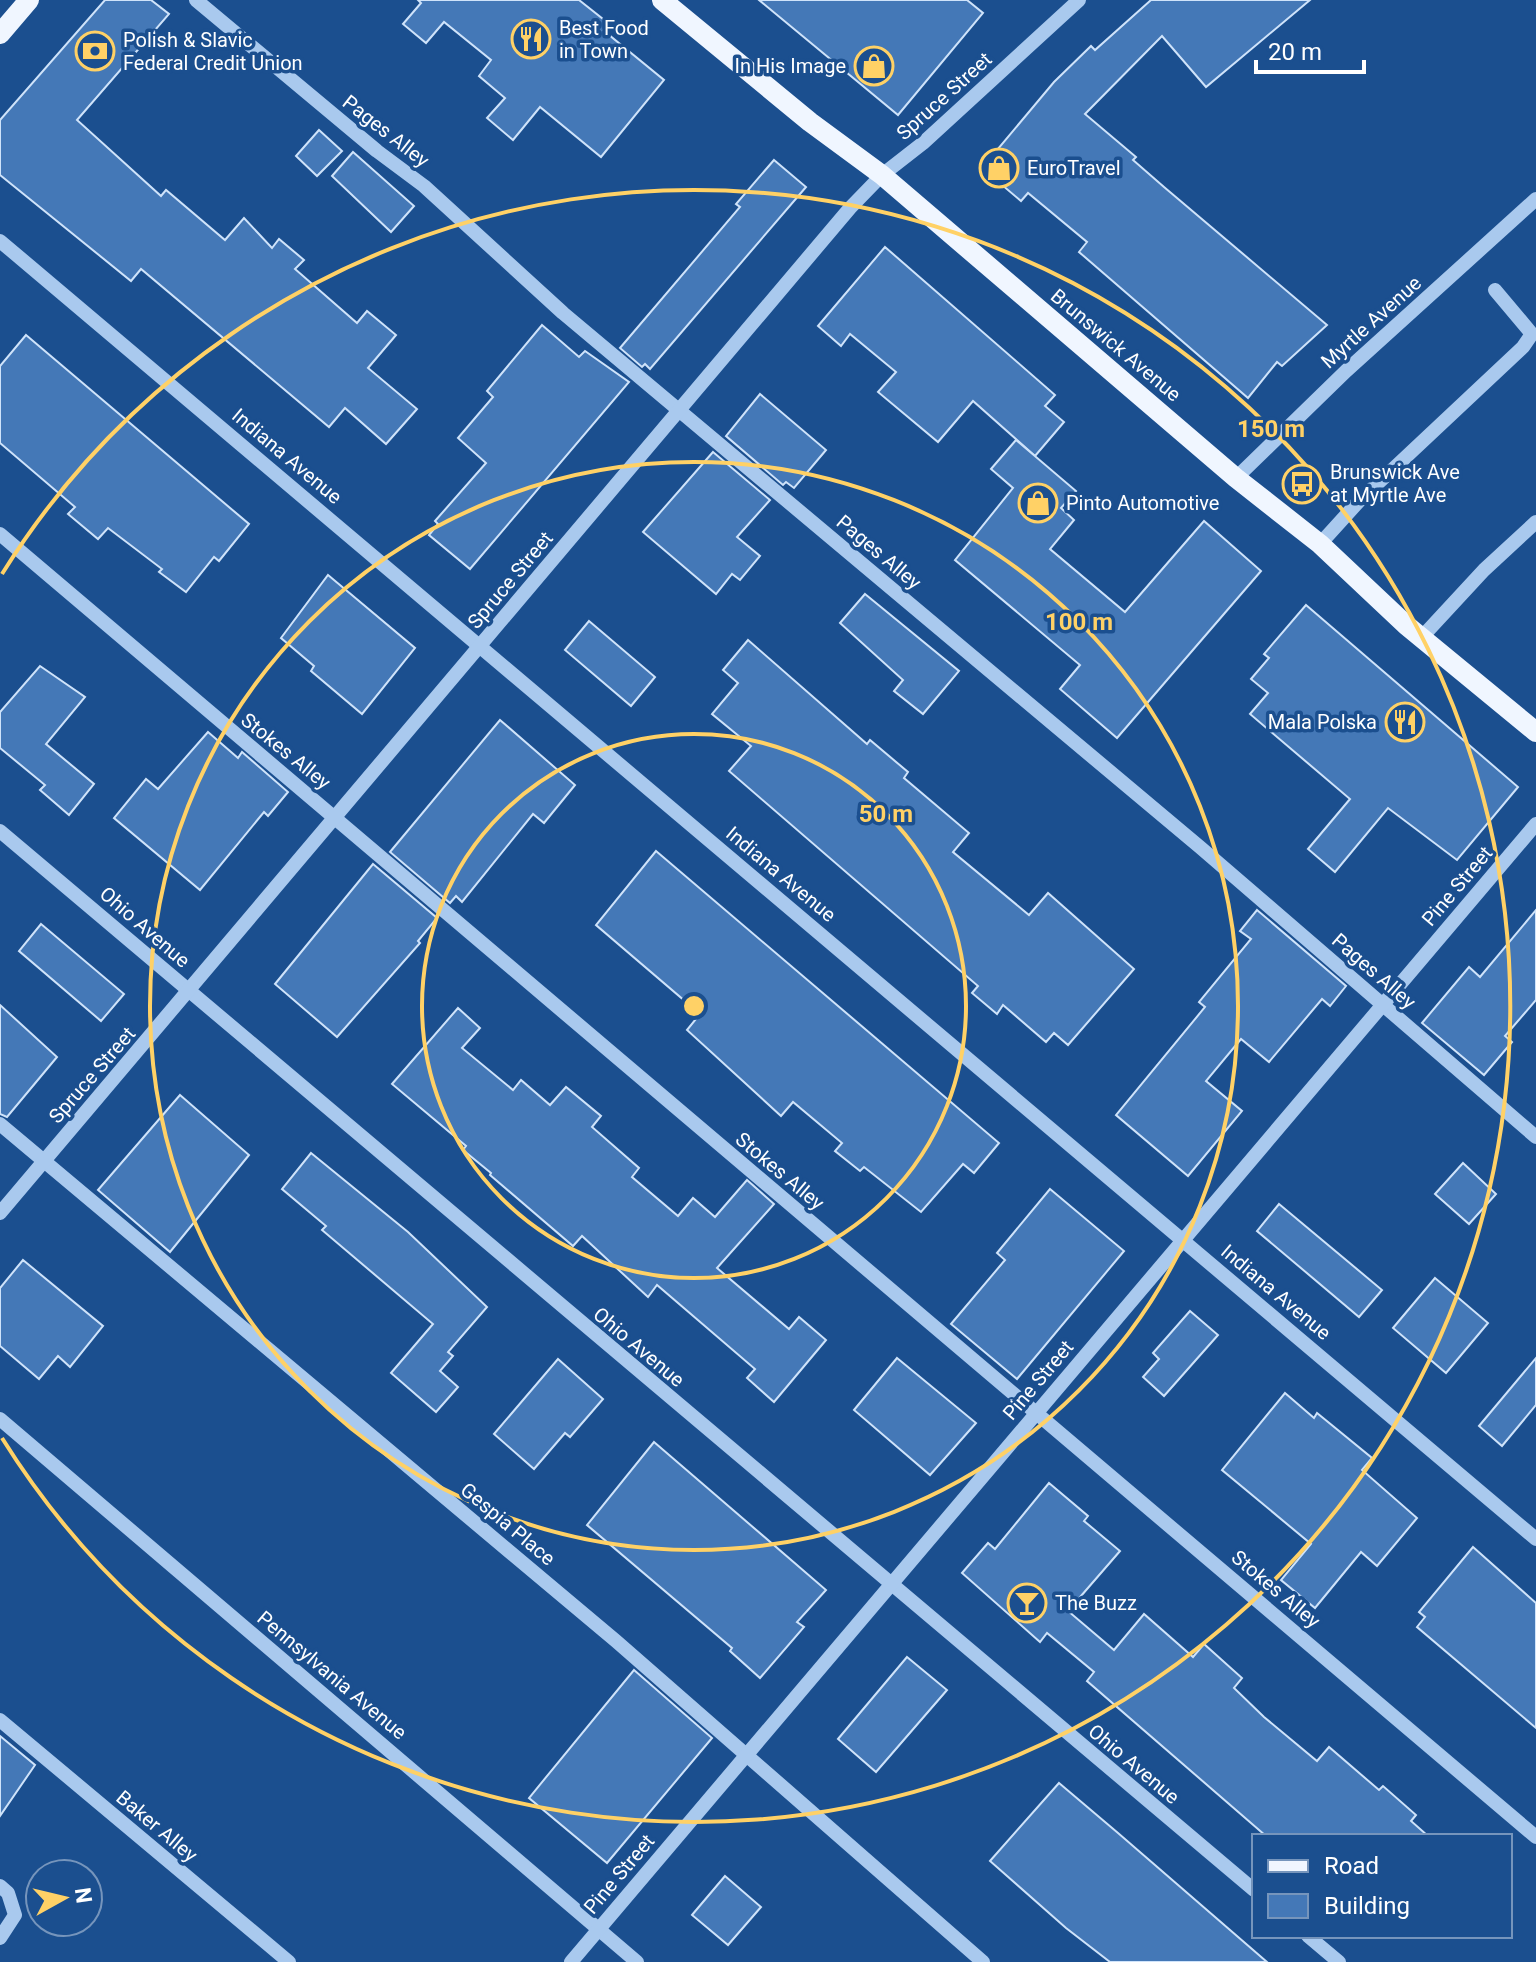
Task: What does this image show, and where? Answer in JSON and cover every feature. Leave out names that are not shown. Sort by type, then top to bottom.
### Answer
[{"type":"main road","points":[[0,34],[29,0]]},
{"type":"main road","name":"Brunswick Avenue","points":[[662,0],[810,122],[882,175],[1236,478],[1320,544],[1422,637],[1536,732]]},
{"type":"street","name":"Pages Alley","points":[[196,0],[377,151],[424,186],[563,313],[1383,1004],[1536,1137]]},
{"type":"street","name":"Spruce Street","points":[[0,1213],[679,410],[882,175],[923,143],[1079,0]]},
{"type":"street","name":"Myrtle Avenue","points":[[1236,478],[1346,371],[1536,199]]},
{"type":"street","name":"Indiana Avenue","points":[[0,241],[1536,1539]]},
{"type":"street","points":[[1320,544],[1359,501],[1523,347],[1532,334],[1495,290]]},
{"type":"street","points":[[1422,637],[1484,570],[1536,522]]},
{"type":"street","name":"Stokes Alley","points":[[0,534],[1536,1837]]},
{"type":"street","name":"Pine Street","points":[[571,1962],[1536,824]]},
{"type":"street","name":"Ohio Avenue","points":[[0,831],[890,1586],[1252,1888]]},
{"type":"street","name":"Gespia Place","points":[[0,1124],[746,1755],[983,1962]]},
{"type":"street","name":"Pennsylvania Avenue","points":[[0,1419],[637,1962]]},
{"type":"street","name":"Baker Alley","points":[[0,1720],[289,1962]]},
{"type":"street","points":[[0,1886],[8,1893],[15,1915],[0,1938]]},
{"type":"street","points":[[1310,1938],[1339,1962]]},
{"type":"building","points":[[105,0],[151,0],[169,14],[77,120],[161,196],[166,190],[225,240],[244,218],[272,248],[279,239],[304,260],[295,269],[357,323],[367,311],[396,335],[368,368],[417,409],[386,444],[345,408],[329,427],[141,269],[131,281],[0,175],[0,120]]},
{"type":"building","points":[[418,0],[579,0],[608,23],[603,30],[664,80],[601,157],[540,107],[513,140],[487,118],[505,98],[479,76],[491,60],[444,22],[426,43],[403,24],[421,3]]},
{"type":"building","points":[[759,0],[967,0],[983,13],[898,115]]},
{"type":"building","points":[[1151,0],[1310,0],[1206,87],[1162,36],[1085,114],[1136,157],[1133,160],[1327,325],[1282,366],[1277,362],[1248,398],[1079,252],[1087,242],[1028,193],[1021,201],[982,168],[1054,82],[1091,46],[1095,50]]},
{"type":"building","points":[[319,130],[342,151],[317,176],[296,156]]},
{"type":"building","points":[[353,152],[414,206],[391,232],[332,176]]},
{"type":"building","points":[[774,160],[806,187],[650,369],[645,364],[642,367],[620,348],[740,207],[736,204]]},
{"type":"building","points":[[885,247],[1055,395],[1045,406],[1064,422],[1035,456],[973,401],[938,442],[878,392],[896,372],[850,334],[841,346],[818,326]]},
{"type":"building","points":[[542,325],[579,357],[585,351],[629,382],[470,569],[429,535],[438,524],[435,521],[486,463],[458,438],[493,397],[487,391]]},
{"type":"building","points":[[26,335],[249,524],[219,561],[214,557],[186,592],[159,572],[162,569],[108,528],[98,539],[68,514],[75,507],[0,443],[0,366]]},
{"type":"building","points":[[760,394],[826,450],[794,488],[786,482],[783,485],[726,436]]},
{"type":"building","points":[[1016,440],[1076,491],[1061,508],[1074,520],[1050,549],[1125,612],[1204,521],[1261,571],[1117,738],[1060,689],[1080,665],[955,560],[1013,488],[991,469]]},
{"type":"building","points":[[713,452],[770,500],[737,537],[760,556],[740,580],[732,574],[716,594],[643,532]]},
{"type":"building","points":[[328,575],[415,648],[362,714],[311,671],[314,666],[281,638]]},
{"type":"building","points":[[865,594],[959,671],[923,714],[894,691],[903,680],[840,623]]},
{"type":"building","points":[[1306,605],[1518,787],[1457,860],[1388,808],[1335,872],[1308,849],[1350,799],[1250,714],[1268,693],[1251,679],[1269,658],[1264,654]]},
{"type":"building","points":[[589,621],[655,677],[631,706],[565,650]]},
{"type":"building","points":[[748,640],[867,744],[870,740],[908,772],[904,778],[969,833],[953,852],[1029,915],[1048,893],[1134,969],[1068,1045],[1054,1033],[1046,1042],[1003,1005],[997,1014],[972,993],[978,986],[729,771],[751,746],[712,714],[738,683],[723,670]]},
{"type":"building","points":[[40,666],[85,697],[46,744],[94,784],[69,815],[40,790],[45,785],[0,748],[0,712]]},
{"type":"building","points":[[500,720],[575,785],[544,823],[533,814],[462,902],[456,896],[450,903],[390,852]]},
{"type":"building","points":[[208,732],[238,758],[242,752],[288,792],[268,816],[264,812],[200,890],[114,818],[146,779],[158,789]]},
{"type":"building","points":[[656,851],[999,1143],[974,1173],[963,1164],[921,1212],[864,1167],[860,1171],[835,1151],[842,1143],[793,1102],[781,1116],[687,1030],[700,1014],[596,925]]},
{"type":"building","points":[[373,864],[437,918],[418,941],[420,943],[337,1037],[275,984]]},
{"type":"building","points":[[1257,910],[1346,986],[1330,1006],[1322,999],[1269,1062],[1241,1039],[1206,1081],[1242,1111],[1188,1176],[1116,1115],[1205,1007],[1199,1002],[1251,939],[1240,931]]},
{"type":"building","points":[[1536,910],[1536,1000],[1505,1036],[1512,1042],[1484,1075],[1422,1023],[1469,967],[1480,977]]},
{"type":"building","points":[[41,924],[124,994],[101,1021],[19,951]]},
{"type":"building","points":[[0,1005],[57,1057],[7,1117],[0,1114]]},
{"type":"building","points":[[458,1008],[480,1028],[462,1048],[513,1090],[521,1080],[550,1105],[566,1087],[601,1116],[592,1127],[639,1168],[632,1177],[678,1216],[693,1198],[715,1217],[747,1180],[774,1204],[717,1268],[789,1329],[799,1317],[826,1340],[774,1402],[747,1378],[755,1369],[657,1285],[648,1297],[582,1236],[573,1246],[463,1150],[466,1146],[392,1084]]},
{"type":"building","points":[[180,1095],[249,1155],[170,1252],[98,1190]]},
{"type":"building","points":[[311,1153],[408,1232],[487,1307],[448,1352],[453,1356],[440,1371],[458,1387],[436,1412],[391,1373],[433,1324],[322,1230],[326,1226],[282,1189]]},
{"type":"building","points":[[1463,1163],[1496,1194],[1469,1224],[1435,1194]]},
{"type":"building","points":[[1050,1189],[1124,1251],[1017,1379],[951,1324],[1005,1260],[997,1253]]},
{"type":"building","points":[[1279,1204],[1382,1290],[1359,1317],[1257,1231]]},
{"type":"building","points":[[23,1260],[103,1326],[70,1367],[58,1356],[39,1379],[0,1346],[0,1288]]},
{"type":"building","points":[[1435,1278],[1488,1323],[1446,1373],[1393,1328]]},
{"type":"building","points":[[1190,1311],[1218,1335],[1164,1396],[1143,1377],[1159,1359],[1153,1353]]},
{"type":"building","points":[[897,1358],[976,1423],[930,1475],[854,1410]]},
{"type":"building","points":[[1536,1358],[1536,1405],[1502,1446],[1479,1426]]},
{"type":"building","points":[[558,1359],[603,1399],[570,1437],[565,1433],[534,1469],[494,1434]]},
{"type":"building","points":[[1285,1393],[1314,1418],[1317,1413],[1372,1458],[1362,1470],[1417,1518],[1377,1566],[1361,1552],[1315,1608],[1281,1580],[1311,1544],[1222,1470]]},
{"type":"building","points":[[654,1442],[826,1590],[797,1622],[804,1627],[760,1678],[730,1651],[732,1648],[587,1525]]},
{"type":"building","points":[[1049,1483],[1088,1516],[1084,1521],[1120,1551],[1068,1611],[1114,1650],[1144,1614],[1193,1657],[1204,1644],[1242,1678],[1234,1688],[1264,1717],[1317,1761],[1329,1747],[1379,1790],[1383,1786],[1416,1815],[1411,1821],[1426,1834],[1264,1834],[1087,1681],[1094,1672],[1047,1633],[1040,1642],[962,1573],[988,1543],[995,1549]]},
{"type":"building","points":[[1473,1547],[1536,1603],[1536,1728],[1417,1627],[1425,1617],[1419,1612]]},
{"type":"building","points":[[907,1657],[947,1690],[876,1772],[838,1739]]},
{"type":"building","points":[[634,1670],[712,1738],[607,1863],[529,1798]]},
{"type":"building","points":[[0,1736],[35,1765],[0,1816]]},
{"type":"building","points":[[1059,1783],[1267,1962],[1110,1962],[1066,1928],[990,1861]]},
{"type":"building","points":[[725,1876],[761,1907],[728,1945],[692,1915]]},
{"type":"place","name":"Best Food in Town","points":[[531,39]]},
{"type":"place","name":"Polish & Slavic Federal Credit Union","points":[[95,51]]},
{"type":"place","name":"In His Image","points":[[874,66]]},
{"type":"place","name":"EuroTravel","points":[[999,168]]},
{"type":"place","name":"Brunswick Ave at Myrtle Ave","points":[[1302,484]]},
{"type":"place","name":"Pinto Automotive","points":[[1038,503]]},
{"type":"place","name":"Mala Polska","points":[[1405,722]]},
{"type":"place","name":"The Buzz","points":[[1027,1603]]}]
